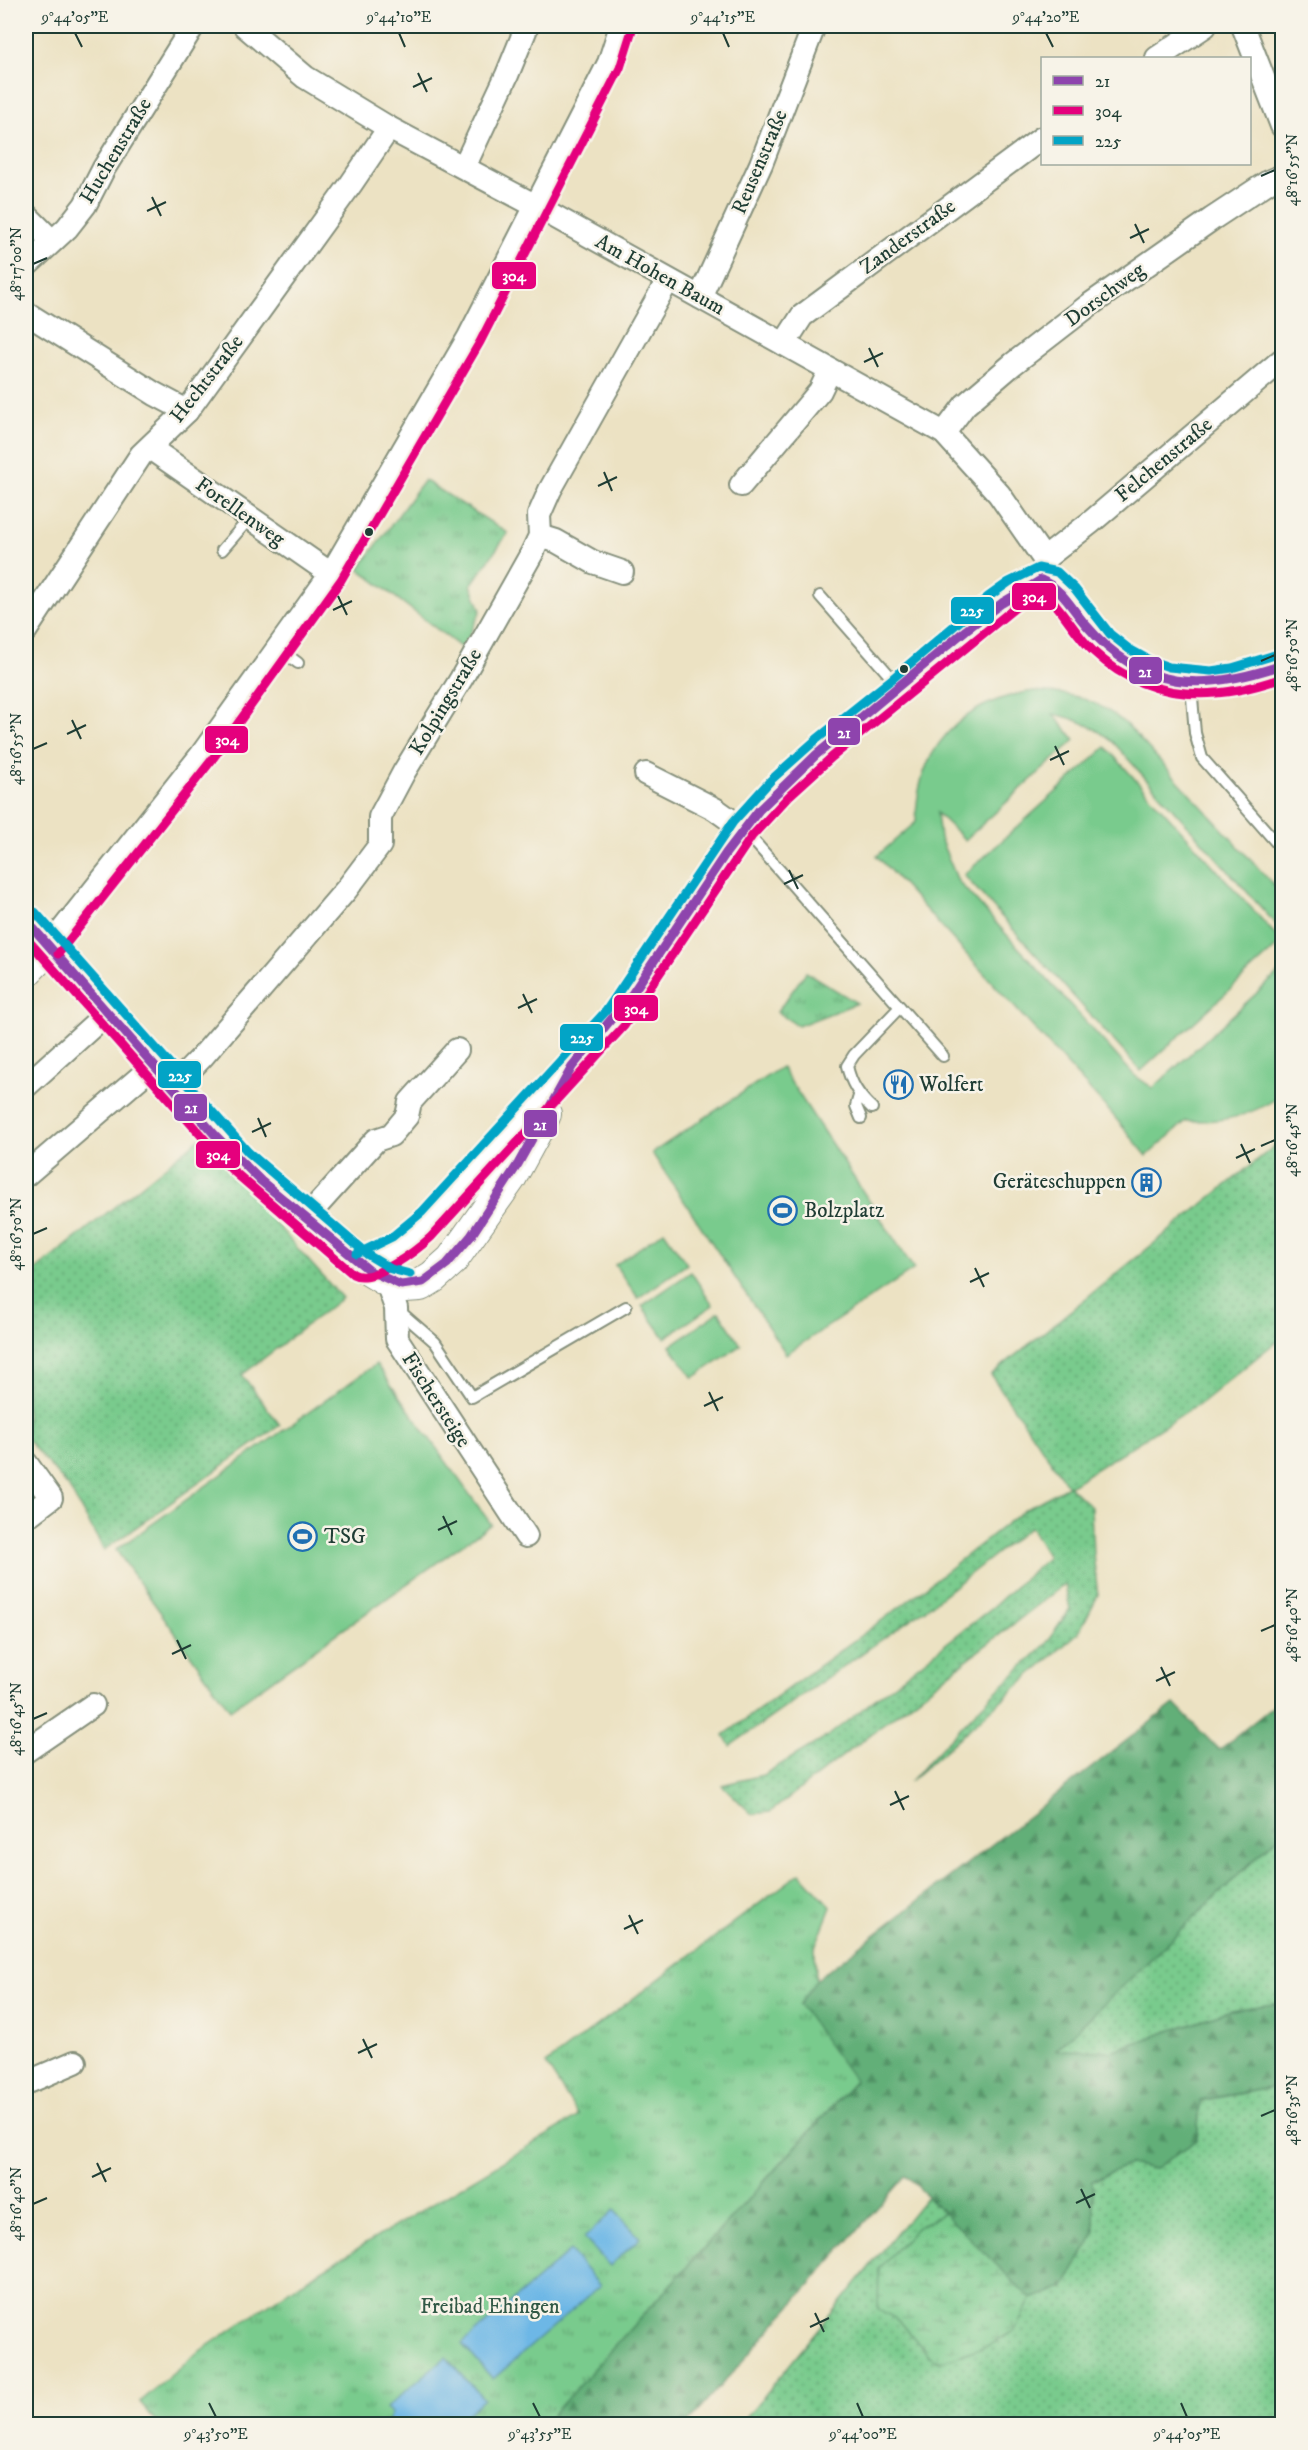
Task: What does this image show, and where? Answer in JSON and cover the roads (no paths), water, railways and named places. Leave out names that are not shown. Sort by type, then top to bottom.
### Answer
[{"type":"street","name":"Huchenstraße","points":[[26,266],[68,228],[85,206],[104,168],[193,26]]},
{"type":"street","points":[[464,167],[527,26]]},
{"type":"street","points":[[26,971],[49,947],[202,754],[331,574],[451,371],[609,63],[621,26]]},
{"type":"street","name":"Reusenstraße","points":[[700,297],[761,164],[814,26]]},
{"type":"street","points":[[1158,57],[1205,26]]},
{"type":"street","points":[[1243,26],[1282,126]]},
{"type":"street","name":"Am Hohen Baum","points":[[253,28],[305,77],[389,128],[536,206],[944,433],[999,494],[1043,570]]},
{"type":"street","name":"Hechtstraße","points":[[26,630],[136,462],[186,411],[389,128]]},
{"type":"street","name":"Zanderstraße","points":[[784,344],[802,316],[1041,139]]},
{"type":"street","name":"Dorschweg","points":[[944,433],[965,405],[1013,363],[1088,306],[1212,219],[1268,182],[1282,176]]},
{"type":"street","points":[[26,215],[52,241]]},
{"type":"street","name":"Kolpingstraße","points":[[26,1174],[163,1076],[202,1057],[333,906],[380,845],[380,818],[404,772],[461,679],[540,536],[539,515],[550,490],[668,280]]},
{"type":"street","points":[[26,313],[186,411]]},
{"type":"street","name":"Felchenstraße","points":[[1043,570],[1090,523],[1282,360]]},
{"type":"street","points":[[741,485],[820,391],[830,370]]},
{"type":"street","name":"Forellenweg","points":[[150,448],[331,574]]},
{"type":"street","points":[[540,536],[556,541],[593,562],[622,572]]},
{"type":"street","points":[[381,1285],[387,1256],[408,1243],[448,1203],[615,1018],[743,829],[780,788],[824,748],[1043,570],[1085,623],[1120,658],[1136,669],[1156,676],[1191,682],[1236,681],[1282,665]]},
{"type":"street","points":[[646,774],[715,809],[743,829]]},
{"type":"street","points":[[26,920],[240,1161],[381,1285],[420,1285],[452,1260],[510,1178],[570,1069]]},
{"type":"street","points":[[26,1086],[107,1013]]},
{"type":"street","points":[[305,1219],[376,1140],[391,1135],[407,1116],[410,1102],[458,1050]]},
{"type":"street","name":"Fischersteige","points":[[381,1285],[397,1339],[526,1536]]},
{"type":"street","points":[[26,1463],[51,1498],[26,1517]]},
{"type":"street","points":[[26,1751],[93,1705]]},
{"type":"street","points":[[26,2083],[75,2062]]},
{"type":"lane","points":[[222,550],[249,519]]},
{"type":"lane","points":[[820,596],[900,687]]},
{"type":"lane","points":[[278,648],[298,663]]},
{"type":"lane","points":[[1191,682],[1195,734],[1202,758],[1282,849]]},
{"type":"lane","points":[[743,829],[943,1056]]},
{"type":"lane","points":[[872,1108],[859,1096],[850,1079],[847,1066],[854,1055],[900,1007]]},
{"type":"lane","points":[[859,1096],[856,1106],[861,1118]]},
{"type":"lane","points":[[381,1285],[435,1342],[472,1397],[626,1307]]},
{"type":"water","points":[[614,2210],[640,2238],[610,2266],[584,2238]]},
{"type":"water","points":[[570,2251],[600,2286],[493,2379],[462,2344]]},
{"type":"water","points":[[446,2357],[484,2399],[456,2424],[387,2424],[392,2413],[386,2408]]},
{"type":"place","name":"Wolfert","points":[[898,1085]]},
{"type":"place","name":"Geräteschuppen","points":[[1147,1182]]},
{"type":"place","name":"Bolzplatz","points":[[783,1211]]},
{"type":"place","name":"TSG","points":[[303,1537]]},
{"type":"park label","name":"Freibad Ehingen","points":[[490,2307]]}]
